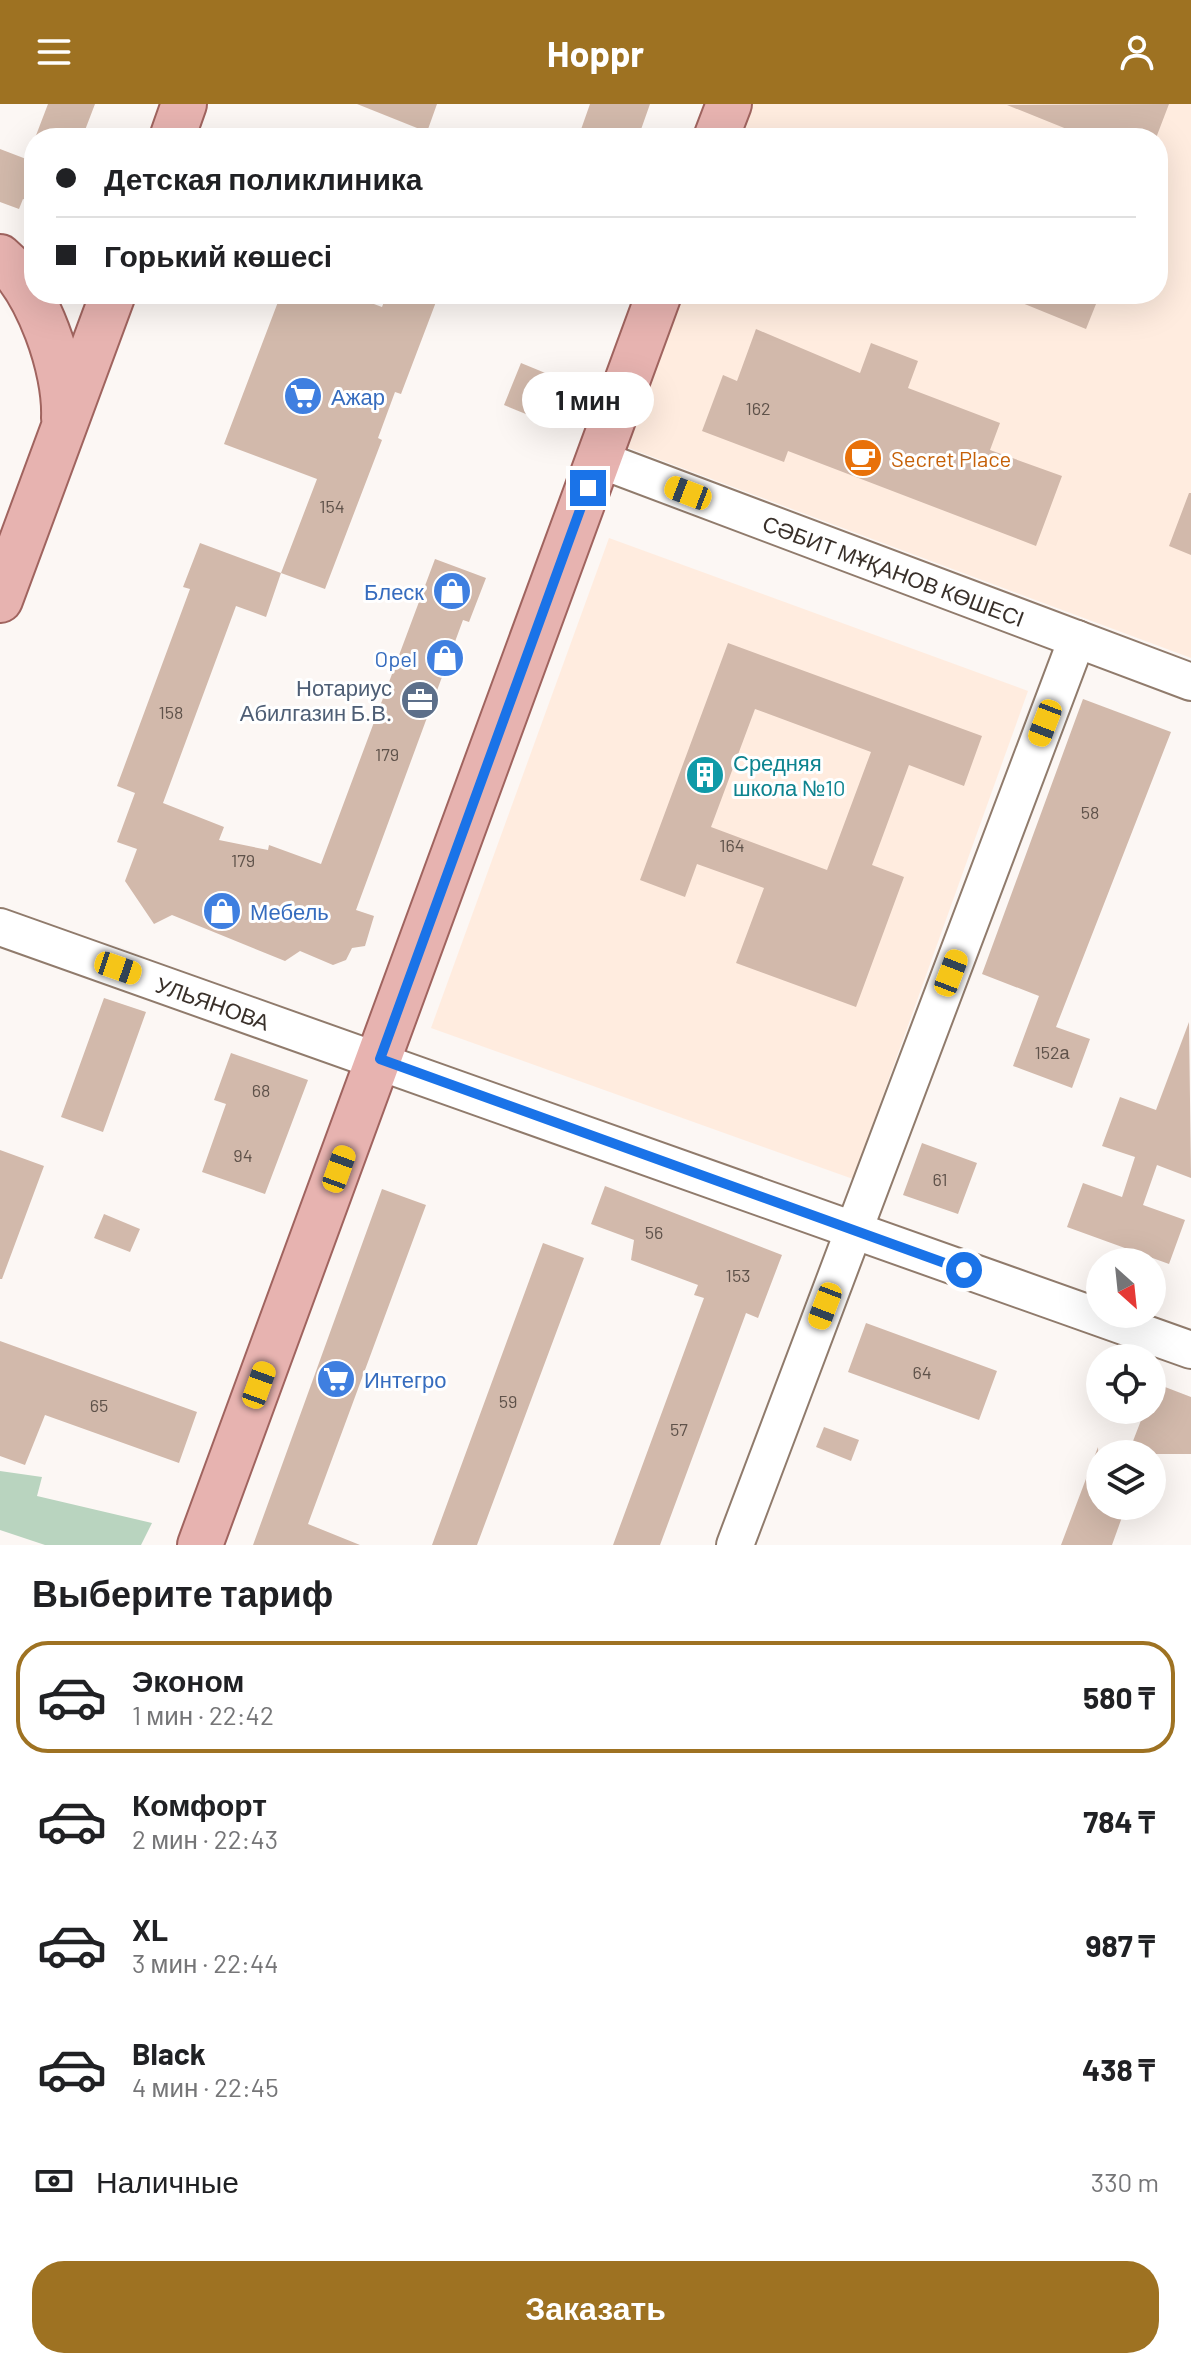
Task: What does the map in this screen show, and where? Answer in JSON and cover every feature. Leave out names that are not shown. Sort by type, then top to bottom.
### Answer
[{"type":"main road","points":[[176,128],[184,104]]},
{"type":"main road","points":[[720,128],[729,104]]},
{"type":"main road","points":[[0,244],[24,246]]},
{"type":"main road","points":[[0,257],[24,288]]},
{"type":"main road","points":[[33,304],[59,367],[64,399],[63,429]]},
{"type":"main road","points":[[0,600],[109,304]]},
{"type":"main road","points":[[200,1545],[655,304]]},
{"type":"street","points":[[0,244],[24,254]]},
{"type":"street","name":"СӘБИТ МҰҚАНОВ КӨШЕСІ","points":[[598,459],[1191,682]]},
{"type":"street","points":[[735,1545],[1077,639]]},
{"type":"street","name":"УЛЬЯНОВА","points":[[0,927],[380,1059],[1191,1350]]},
{"type":"shaded area","points":[[753,104],[1191,104],[1191,658],[626,447],[679,304],[1168,304],[1168,128],[744,128]]},
{"type":"shaded area","points":[[609,538],[1028,691],[853,1179],[431,1028]]},
{"type":"green space","points":[[0,1471],[42,1477],[37,1496],[152,1523],[141,1545],[45,1545],[0,1530]]},
{"type":"building","points":[[48,104],[95,104],[86,128],[39,128]]},
{"type":"building","points":[[357,104],[437,104],[428,128],[417,128]]},
{"type":"building","points":[[590,104],[650,104],[642,128],[582,128]]},
{"type":"building","points":[[1169,104],[1160,128],[1064,128],[1007,105]]},
{"type":"building","points":[[0,149],[24,158],[24,199],[19,209],[0,202]]},
{"type":"building","points":[[277,304],[374,304],[382,307],[383,304],[435,304],[401,394],[395,392],[378,438],[382,440],[325,589],[281,573],[317,479],[224,444]]},
{"type":"building","points":[[1025,304],[1096,304],[1086,329]]},
{"type":"building","points":[[756,329],[860,373],[871,343],[918,361],[908,388],[1000,423],[990,450],[1062,476],[1036,546],[788,451],[784,462],[702,431],[723,375],[737,381]]},
{"type":"building","points":[[521,363],[555,377],[538,419],[504,405]]},
{"type":"building","points":[[1191,493],[1191,555],[1169,546]]},
{"type":"building","points":[[200,543],[281,573],[266,617],[236,606],[163,803],[224,827],[219,840],[268,850],[269,845],[321,864],[435,559],[486,578],[469,622],[463,620],[356,910],[374,916],[365,946],[352,948],[346,960],[333,965],[300,951],[285,961],[172,915],[154,924],[125,881],[137,849],[117,842],[135,793],[117,786],[190,589],[183,587]]},
{"type":"building","points":[[728,643],[982,736],[964,786],[909,765],[872,865],[904,877],[856,1007],[736,963],[764,888],[697,864],[685,897],[640,880]],"holes":[[[755,709],[871,752],[827,870],[711,827]]]},
{"type":"building","points":[[1083,699],[1171,732],[1056,1027],[1090,1039],[1072,1088],[1013,1066],[1039,996],[982,974]]},
{"type":"building","points":[[104,998],[146,1012],[103,1132],[61,1117]]},
{"type":"building","points":[[1189,1022],[1191,1178],[1157,1165],[1143,1205],[1185,1220],[1169,1264],[1166,1263],[1166,1248],[1125,1248],[1067,1227],[1083,1183],[1122,1197],[1135,1157],[1102,1146],[1120,1097],[1156,1110]]},
{"type":"building","points":[[231,1053],[308,1080],[265,1194],[202,1172],[226,1104],[214,1100]]},
{"type":"building","points":[[922,1143],[977,1163],[958,1214],[903,1195]]},
{"type":"building","points":[[0,1150],[44,1166],[2,1279],[0,1279]]},
{"type":"building","points":[[605,1186],[782,1255],[758,1318],[746,1313],[660,1545],[613,1545],[704,1298],[694,1295],[698,1285],[631,1260],[634,1240],[591,1224]]},
{"type":"building","points":[[382,1189],[426,1205],[308,1524],[360,1545],[253,1545]]},
{"type":"building","points":[[104,1214],[140,1229],[130,1252],[94,1238]]},
{"type":"building","points":[[543,1243],[584,1258],[477,1545],[432,1545]]},
{"type":"building","points":[[866,1323],[997,1371],[979,1420],[848,1372]]},
{"type":"building","points":[[0,1341],[197,1412],[179,1463],[45,1415],[25,1465],[0,1456]]},
{"type":"building","points":[[1166,1387],[1191,1397],[1191,1454],[1166,1454],[1166,1440],[1133,1440],[1140,1424],[1166,1424]]},
{"type":"building","points":[[824,1427],[859,1440],[851,1461],[816,1447]]},
{"type":"building","points":[[1086,1479],[1086,1520],[1121,1520],[1112,1545],[1061,1545]]},
{"type":"place","name":"Ажар","points":[[303,396]]},
{"type":"place","name":"Secret Place","points":[[863,458]]},
{"type":"place","name":"Блеск","points":[[452,591]]},
{"type":"place","name":"Opel","points":[[445,658]]},
{"type":"place","name":"Нотариус Абилгазин Б.В.","points":[[420,700]]},
{"type":"place","name":"Средняя школа №10","points":[[705,775]]},
{"type":"place","name":"Мебель","points":[[222,911]]},
{"type":"place","name":"Интегро","points":[[336,1379]]},
{"type":"route","points":[[588,488],[380,1059],[964,1270]]}]
